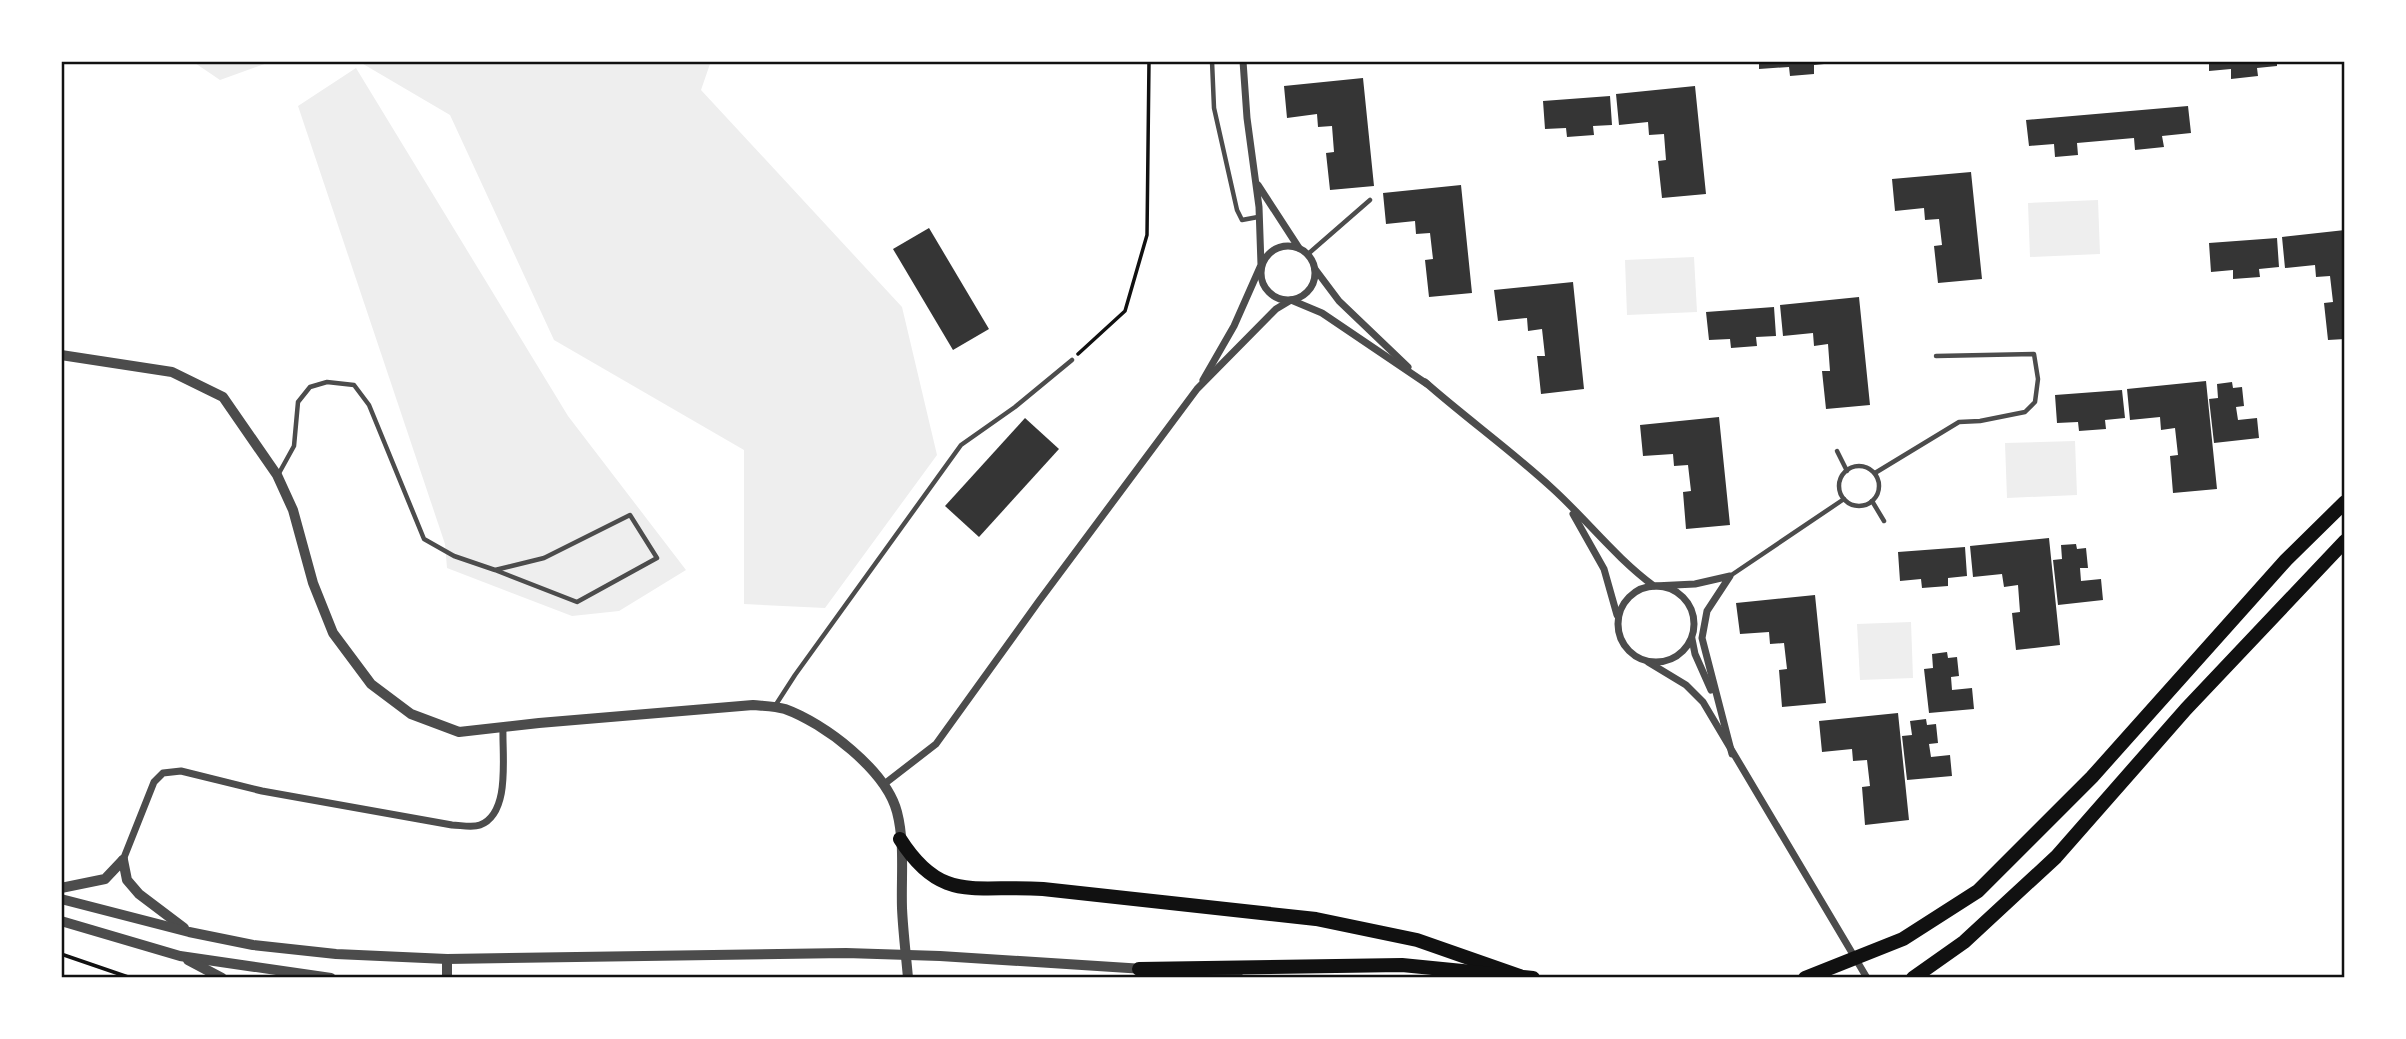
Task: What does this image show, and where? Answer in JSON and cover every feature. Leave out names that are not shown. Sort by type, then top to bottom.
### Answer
[{"type":"highway","points":[[1810,976],[1903,939],[1978,891],[2092,777],[2286,560],[2345,502]]},
{"type":"highway","points":[[1913,978],[1964,942],[2056,858],[2186,709],[2345,541]]},
{"type":"highway","points":[[900,839],[922,868],[948,886],[1043,889],[1316,919],[1417,940],[1526,977]]},
{"type":"highway","points":[[1139,968],[1402,965],[1526,977]]},
{"type":"street","points":[[1244,61],[1259,207],[1260,274],[1267,291],[1274,297],[1291,300],[1322,313],[1427,384]]},
{"type":"street","points":[[1255,181],[1339,301],[1427,384],[1564,499],[1610,550],[1654,586],[1666,587],[1686,601],[1692,612],[1692,639],[1699,665],[1716,699],[1732,754]]},
{"type":"street","points":[[883,785],[936,744],[1197,389],[1234,326],[1261,265],[1273,250],[1291,246],[1300,248]]},
{"type":"street","points":[[1197,389],[1268,316],[1307,293],[1315,278],[1315,270]]},
{"type":"street","points":[[61,355],[172,372],[223,397],[277,475],[293,510],[313,583],[333,633],[371,684],[411,714],[459,732],[753,705],[775,708],[803,717],[844,742],[883,785],[896,810],[902,858],[902,909],[908,978]]},
{"type":"street","points":[[1564,499],[1600,561],[1616,605],[1620,639],[1636,657],[1686,685],[1703,702],[1867,978]]},
{"type":"street","points":[[1618,621],[1624,604],[1642,589],[1695,584],[1730,576]]},
{"type":"street","points":[[1730,576],[1707,611],[1702,638],[1732,754]]},
{"type":"street","points":[[1648,662],[1674,658],[1685,650],[1692,639]]},
{"type":"street","points":[[61,888],[104,879],[123,860],[154,782],[163,773],[181,771],[262,791],[452,825],[478,826],[495,815],[502,794],[503,728]]},
{"type":"street","points":[[123,860],[127,880],[139,894],[189,932]]},
{"type":"street","points":[[61,899],[189,932],[253,945],[323,952],[447,959],[846,953],[1139,968],[1240,978]]},
{"type":"street","points":[[61,921],[180,956],[331,978]]},
{"type":"street","points":[[180,956],[222,978]]},
{"type":"street","points":[[447,959],[447,978]]},
{"type":"lane","points":[[1212,61],[1214,108],[1237,209],[1242,220],[1258,217]]},
{"type":"lane","points":[[1308,254],[1370,200]]},
{"type":"lane","points":[[1875,474],[1959,422],[1980,421],[2025,412],[2035,402],[2038,379],[2034,354],[1936,356]]},
{"type":"lane","points":[[775,708],[795,675],[961,445],[1015,407],[1072,359]]},
{"type":"lane","points":[[277,475],[294,446],[298,402],[310,387],[327,382],[354,385],[369,405],[424,539],[454,556],[577,602],[657,558],[630,515],[544,558],[495,570]]},
{"type":"lane","points":[[1837,451],[1847,471]]},
{"type":"lane","points":[[1861,466],[1875,474],[1879,488],[1872,501],[1858,506],[1844,499],[1840,484],[1847,471],[1861,466]]},
{"type":"lane","points":[[1730,576],[1844,499]]},
{"type":"lane","points":[[1872,501],[1884,521]]},
{"type":"path","points":[[1072,359],[1125,311],[1147,235],[1149,61]]},
{"type":"path","points":[[61,954],[131,978]]},
{"type":"shaded area","points":[[192,61],[273,61],[220,80]]},
{"type":"shaded area","points":[[358,61],[711,61],[701,90],[902,307],[937,455],[825,608],[744,604],[744,450],[554,340],[450,115]]},
{"type":"shaded area","points":[[356,68],[568,416],[686,570],[619,611],[572,616],[447,568],[445,544],[298,106]]},
{"type":"shaded area","points":[[2098,200],[2100,254],[2030,257],[2028,203]]},
{"type":"shaded area","points":[[1694,257],[1697,312],[1627,315],[1625,260]]},
{"type":"shaded area","points":[[2075,441],[2077,495],[2007,498],[2005,443]]},
{"type":"shaded area","points":[[1911,622],[1913,678],[1860,680],[1857,624]]},
{"type":"building","points":[[1759,61],[1834,63],[1814,65],[1814,74],[1790,76],[1789,67],[1759,69]]},
{"type":"building","points":[[2209,61],[2277,61],[2277,66],[2257,68],[2258,76],[2231,79],[2231,69],[2209,71]]},
{"type":"building","points":[[1363,78],[1374,186],[1330,190],[1326,153],[1334,152],[1332,126],[1318,127],[1317,114],[1287,118],[1284,86]]},
{"type":"building","points":[[1695,86],[1706,194],[1662,198],[1658,161],[1666,160],[1664,134],[1649,135],[1648,122],[1619,125],[1616,94]]},
{"type":"building","points":[[1610,96],[1612,125],[1593,126],[1594,135],[1567,137],[1566,128],[1545,129],[1543,101]]},
{"type":"building","points":[[2188,106],[2191,133],[2162,136],[2164,147],[2135,150],[2134,138],[2077,143],[2078,155],[2055,157],[2054,144],[2029,146],[2026,120]]},
{"type":"building","points":[[1971,172],[1982,279],[1938,283],[1934,246],[1942,245],[1939,219],[1925,220],[1924,208],[1895,211],[1892,179]]},
{"type":"building","points":[[1461,185],[1472,293],[1429,297],[1425,260],[1433,259],[1430,233],[1416,234],[1415,221],[1386,224],[1383,193]]},
{"type":"building","points":[[929,228],[989,329],[953,350],[893,249]]},
{"type":"building","points":[[2345,230],[2345,339],[2328,340],[2324,303],[2333,302],[2330,276],[2316,277],[2315,265],[2285,268],[2282,237]]},
{"type":"building","points":[[2277,238],[2279,267],[2259,269],[2260,277],[2233,279],[2233,270],[2211,272],[2209,243]]},
{"type":"building","points":[[1573,282],[1584,389],[1541,394],[1537,356],[1545,356],[1542,329],[1528,331],[1527,318],[1498,321],[1494,290]]},
{"type":"building","points":[[1859,297],[1870,405],[1826,409],[1822,371],[1830,371],[1828,344],[1814,346],[1813,333],[1783,336],[1780,305]]},
{"type":"building","points":[[1774,307],[1776,336],[1756,337],[1757,346],[1731,348],[1730,339],[1709,340],[1706,312]]},
{"type":"building","points":[[2206,381],[2217,489],[2173,493],[2170,456],[2178,455],[2175,428],[2161,430],[2160,417],[2130,420],[2127,389]]},
{"type":"building","points":[[2232,382],[2233,388],[2242,387],[2244,406],[2236,407],[2238,420],[2257,418],[2259,438],[2214,443],[2209,399],[2218,398],[2217,384]]},
{"type":"building","points":[[2122,390],[2125,418],[2105,420],[2106,429],[2079,431],[2078,422],[2057,423],[2055,395]]},
{"type":"building","points":[[1719,417],[1730,525],[1686,529],[1683,492],[1691,491],[1688,465],[1674,466],[1673,454],[1643,456],[1640,425]]},
{"type":"building","points":[[1025,418],[1059,449],[979,537],[945,506]]},
{"type":"building","points":[[2049,538],[2060,645],[2016,650],[2012,613],[2020,612],[2018,585],[2004,587],[2002,574],[1973,577],[1970,546]]},
{"type":"building","points":[[2076,544],[2077,549],[2086,548],[2088,568],[2080,568],[2081,581],[2101,579],[2103,600],[2058,605],[2053,560],[2062,559],[2061,545]]},
{"type":"building","points":[[1965,547],[1967,576],[1948,578],[1948,586],[1922,588],[1921,579],[1900,581],[1898,552]]},
{"type":"building","points":[[1815,595],[1826,703],[1782,707],[1779,670],[1787,669],[1784,643],[1770,644],[1769,632],[1740,634],[1736,603]]},
{"type":"building","points":[[1947,652],[1948,658],[1957,657],[1959,676],[1951,677],[1952,690],[1972,688],[1974,709],[1929,713],[1924,669],[1933,668],[1932,654]]},
{"type":"building","points":[[1898,713],[1909,820],[1865,825],[1862,787],[1870,786],[1867,760],[1853,761],[1852,749],[1822,752],[1819,721]]},
{"type":"building","points":[[1926,719],[1927,725],[1936,724],[1938,743],[1929,744],[1931,757],[1950,755],[1952,776],[1907,780],[1902,736],[1912,735],[1910,721]]}]
